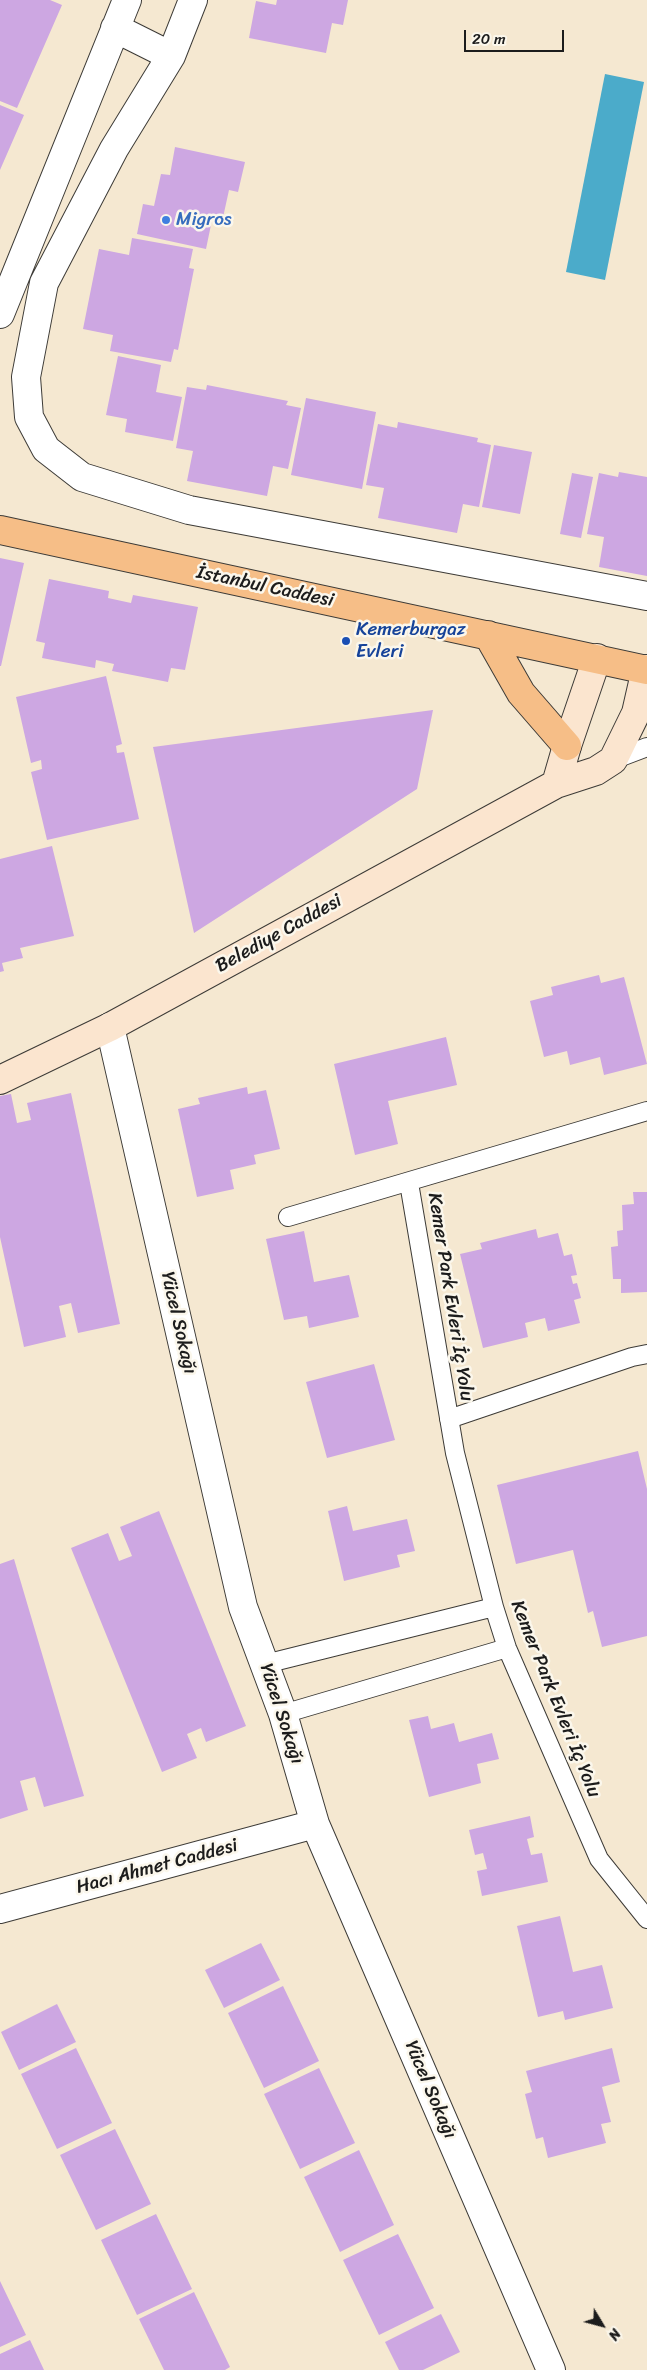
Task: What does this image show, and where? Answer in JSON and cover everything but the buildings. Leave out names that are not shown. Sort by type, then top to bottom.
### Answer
[{"type":"main road","name":"İstanbul Caddesi","points":[[0,530],[647,670]]},
{"type":"main road","points":[[488,635],[520,693],[567,746]]},
{"type":"main road","points":[[556,784],[597,658]]},
{"type":"main road","points":[[613,760],[636,713],[647,670]]},
{"type":"main road","name":"Belediye Caddesi","points":[[0,1080],[110,1027],[556,784],[596,771],[613,760]]},
{"type":"street","points":[[0,314],[127,0]]},
{"type":"street","points":[[193,0],[171,56],[114,149],[44,283],[26,376],[29,417],[46,449],[82,477],[189,510],[647,596]]},
{"type":"street","points":[[115,28],[171,56]]},
{"type":"street","name":"Yücel Sokağı","points":[[110,1027],[243,1607],[283,1714],[315,1824],[551,2370]]},
{"type":"street","name":"Hacı Ahmet Caddesi","points":[[0,1909],[315,1824]]},
{"type":"lane","points":[[613,760],[647,747]]},
{"type":"lane","points":[[288,1217],[409,1183],[647,1111]]},
{"type":"lane","name":"Kemer Park Evleri İç Yolu","points":[[409,1183],[455,1454],[494,1607],[508,1648],[599,1859],[647,1919]]},
{"type":"lane","name":"Kemer Park Evleri İç Yolu","points":[[449,1418],[632,1357],[647,1354]]},
{"type":"lane","points":[[265,1664],[494,1607]]},
{"type":"lane","points":[[283,1714],[508,1648]]},
{"type":"water","points":[[605,74],[644,82],[605,280],[566,272]]},
{"type":"place","name":"Migros","points":[[166,220]]},
{"type":"place","name":"Kemerburgaz Evleri","points":[[346,641]]}]
